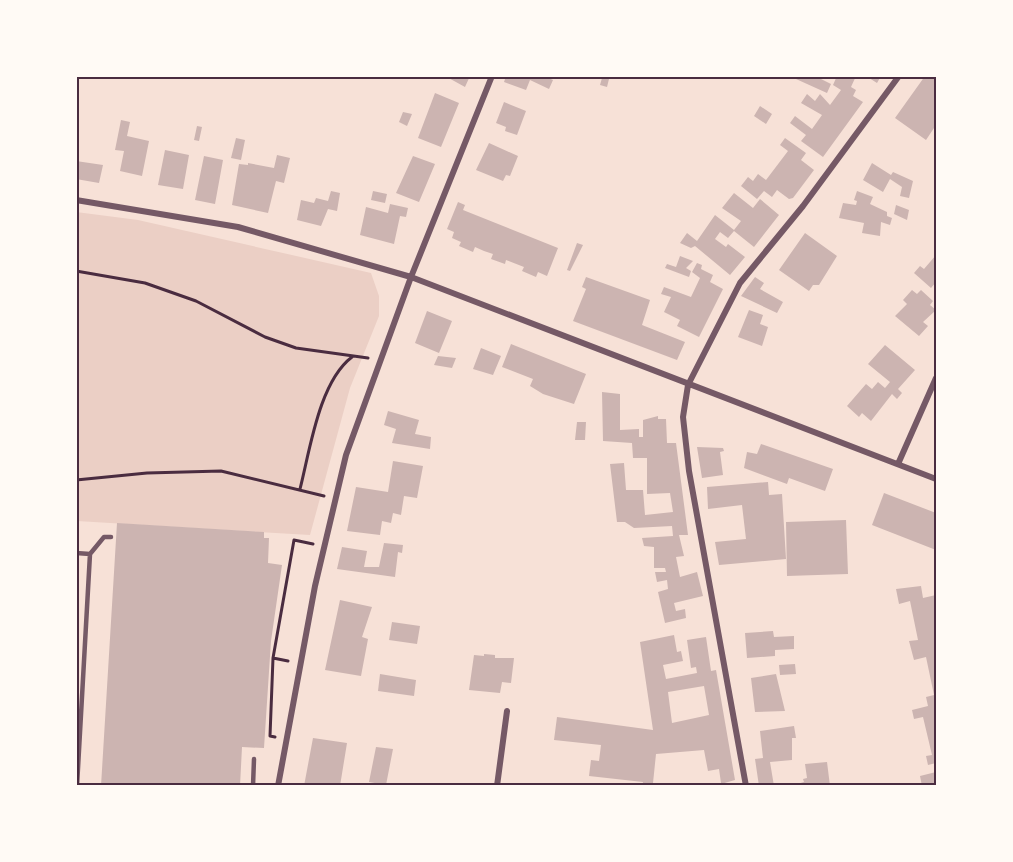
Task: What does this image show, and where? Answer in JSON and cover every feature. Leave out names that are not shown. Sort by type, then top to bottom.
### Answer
[{"type":"street","points":[[278,786],[299,662],[334,498],[346,455],[411,277],[492,76]]},
{"type":"street","points":[[746,786],[689,471],[683,417],[688,385],[740,283],[803,206],[899,76]]},
{"type":"street","points":[[76,200],[238,227],[411,277],[936,479]]},
{"type":"street","points":[[898,465],[936,378]]},
{"type":"street","points":[[496,786],[507,711]]},
{"type":"lane","points":[[77,786],[90,554],[104,537],[111,537]]},
{"type":"lane","points":[[76,553],[90,554]]},
{"type":"lane","points":[[253,786],[254,759]]},
{"type":"path","points":[[76,271],[145,283],[196,301],[265,337],[296,348],[380,361]]},
{"type":"path","points":[[300,489],[323,401],[342,365],[354,356]]},
{"type":"path","points":[[76,480],[147,473],[221,471],[334,498]]},
{"type":"path","points":[[270,736],[273,658],[294,540],[324,545]]},
{"type":"path","points":[[273,658],[299,662]]},
{"type":"shaded area","points":[[76,212],[138,220],[371,273],[379,296],[379,316],[350,388],[310,535],[77,521]]},
{"type":"building","points":[[445,76],[470,76],[465,87]]},
{"type":"building","points":[[506,76],[544,76],[553,80],[549,89],[530,80],[526,90],[504,82]]},
{"type":"building","points":[[797,76],[815,76],[831,84],[827,93],[796,79]]},
{"type":"building","points":[[837,76],[856,76],[851,87],[856,90],[853,96],[863,102],[823,157],[801,141],[806,135],[790,123],[795,116],[812,129],[822,115],[801,103],[807,94],[815,101],[820,94],[830,105],[841,90],[833,85]]},
{"type":"building","points":[[866,76],[881,76],[877,83]]},
{"type":"building","points":[[925,76],[936,76],[936,125],[926,140],[895,118]]},
{"type":"building","points":[[602,78],[609,79],[607,87],[600,85]]},
{"type":"building","points":[[435,93],[459,103],[441,147],[418,138]]},
{"type":"building","points":[[504,102],[526,111],[517,135],[505,131],[506,127],[496,123]]},
{"type":"building","points":[[760,106],[772,114],[766,124],[754,116]]},
{"type":"building","points":[[403,112],[412,114],[407,126],[399,122]]},
{"type":"building","points":[[121,120],[130,122],[127,136],[149,141],[142,176],[120,171],[124,151],[115,150]]},
{"type":"building","points":[[197,126],[202,127],[199,141],[194,140]]},
{"type":"building","points":[[236,138],[245,140],[241,160],[231,158]]},
{"type":"building","points":[[785,138],[806,153],[801,160],[814,170],[793,198],[789,199],[777,190],[772,197],[764,191],[757,199],[741,186],[748,177],[753,181],[758,174],[766,180],[788,151],[780,145]]},
{"type":"building","points":[[489,143],[518,156],[510,176],[506,175],[503,181],[476,170]]},
{"type":"building","points":[[165,150],[189,155],[183,189],[158,185]]},
{"type":"building","points":[[277,155],[290,158],[284,183],[276,181],[268,213],[232,205],[239,164],[248,165],[248,163],[274,168]]},
{"type":"building","points":[[204,156],[223,160],[215,204],[195,200]]},
{"type":"building","points":[[413,156],[435,164],[419,202],[396,193]]},
{"type":"building","points":[[76,161],[103,165],[99,183],[76,179]]},
{"type":"building","points":[[872,163],[891,175],[893,172],[913,181],[909,198],[900,196],[902,187],[890,179],[883,192],[863,180]]},
{"type":"building","points":[[331,191],[340,193],[337,211],[328,209],[321,226],[297,220],[301,200],[314,203],[316,198],[328,201]]},
{"type":"building","points":[[373,191],[387,194],[385,203],[371,200]]},
{"type":"building","points":[[857,191],[873,197],[870,204],[887,212],[887,216],[892,218],[890,225],[881,222],[880,236],[862,233],[864,223],[839,218],[843,203],[856,205],[857,201],[854,200]]},
{"type":"building","points":[[734,193],[753,208],[760,199],[779,215],[754,247],[734,231],[728,238],[720,232],[715,239],[726,247],[728,244],[745,257],[730,275],[695,246],[691,248],[680,243],[687,233],[697,241],[715,215],[734,230],[741,221],[722,208]]},
{"type":"building","points":[[458,202],[465,205],[463,210],[558,248],[547,276],[538,272],[536,277],[522,271],[524,267],[506,260],[505,264],[491,259],[493,254],[475,247],[473,252],[459,246],[461,242],[452,238],[454,232],[447,229]]},
{"type":"building","points":[[390,204],[408,208],[406,217],[400,216],[394,244],[360,235],[366,207],[388,213]]},
{"type":"building","points":[[896,205],[909,210],[907,220],[894,214]]},
{"type":"building","points":[[805,233],[837,256],[819,285],[813,285],[809,291],[779,270]]},
{"type":"building","points":[[577,243],[583,245],[570,271],[567,270]]},
{"type":"building","points":[[936,255],[936,282],[931,288],[914,273],[920,266],[924,269]]},
{"type":"building","points":[[680,256],[693,261],[686,268],[691,271],[689,277],[665,268],[667,264],[676,267]]},
{"type":"building","points":[[697,263],[702,265],[701,269],[713,275],[710,282],[723,289],[699,337],[677,326],[680,320],[664,312],[671,297],[661,294],[664,287],[691,297],[700,278],[692,272]]},
{"type":"building","points":[[586,277],[650,300],[642,325],[685,342],[677,360],[573,321],[586,289],[582,287]]},
{"type":"building","points":[[755,277],[764,283],[760,289],[783,302],[777,313],[741,296]]},
{"type":"building","points":[[912,290],[917,294],[921,290],[933,301],[930,305],[936,310],[923,322],[928,326],[919,336],[895,316],[907,304],[903,300]]},
{"type":"building","points":[[749,310],[763,315],[760,324],[768,327],[762,346],[738,337]]},
{"type":"building","points":[[427,311],[452,321],[439,353],[415,343]]},
{"type":"building","points":[[511,344],[586,374],[574,404],[543,394],[530,386],[533,379],[502,367]]},
{"type":"building","points":[[885,345],[915,370],[898,389],[902,393],[897,399],[892,394],[871,421],[862,413],[859,417],[847,406],[866,384],[872,389],[878,382],[885,388],[890,382],[868,364]]},
{"type":"building","points":[[481,348],[501,356],[493,375],[473,369]]},
{"type":"building","points":[[438,356],[456,358],[452,368],[434,365]]},
{"type":"building","points":[[602,392],[620,394],[620,430],[639,429],[639,437],[643,437],[643,420],[658,416],[658,419],[666,419],[667,443],[676,443],[688,535],[679,535],[684,556],[676,557],[680,577],[697,572],[703,596],[674,603],[676,611],[685,609],[686,618],[665,623],[658,592],[668,589],[667,580],[657,582],[655,572],[666,572],[665,568],[654,568],[654,547],[644,546],[642,538],[673,536],[672,526],[634,528],[625,522],[617,522],[610,464],[624,463],[626,490],[643,490],[645,515],[673,512],[670,493],[647,494],[647,458],[633,458],[632,443],[603,441]]},
{"type":"building","points":[[388,411],[419,420],[415,434],[431,437],[430,449],[392,443],[396,429],[384,425]]},
{"type":"building","points":[[577,422],[586,422],[585,440],[575,440]]},
{"type":"building","points":[[761,444],[833,469],[825,491],[789,478],[787,484],[744,468],[747,452],[757,454]]},
{"type":"building","points":[[697,447],[723,448],[724,451],[720,452],[723,475],[702,478]]},
{"type":"building","points":[[393,461],[423,466],[417,498],[404,496],[401,515],[393,513],[391,523],[382,521],[380,535],[347,531],[356,487],[388,492]]},
{"type":"building","points":[[768,482],[769,495],[782,494],[786,559],[719,565],[715,542],[746,539],[742,505],[708,509],[707,487]]},
{"type":"building","points":[[884,493],[936,513],[936,550],[872,525]]},
{"type":"building","points":[[846,520],[848,574],[787,576],[786,522]]},
{"type":"building","points":[[117,523],[264,532],[264,538],[269,538],[268,563],[282,565],[271,641],[264,748],[242,747],[240,786],[101,786]]},
{"type":"building","points":[[384,543],[403,545],[402,553],[398,552],[395,577],[337,569],[342,547],[367,551],[364,567],[379,567]]},
{"type":"building","points":[[921,586],[923,598],[936,595],[934,637],[936,704],[934,705],[936,763],[928,765],[926,756],[932,755],[923,717],[914,719],[912,710],[928,706],[926,697],[934,695],[926,657],[914,660],[909,641],[918,640],[910,601],[899,604],[896,589]]},
{"type":"building","points":[[340,600],[372,607],[362,637],[368,639],[361,676],[325,670]]},
{"type":"building","points":[[392,622],[420,626],[417,644],[389,640]]},
{"type":"building","points":[[773,631],[774,637],[794,636],[794,649],[775,650],[775,656],[747,658],[745,633]]},
{"type":"building","points":[[674,635],[677,652],[681,651],[683,661],[663,665],[666,679],[697,673],[696,667],[691,668],[687,640],[706,637],[711,671],[716,670],[735,780],[714,786],[721,783],[719,769],[708,771],[704,750],[656,754],[653,783],[664,786],[642,786],[643,782],[589,776],[591,760],[599,761],[601,745],[554,740],[557,717],[653,730],[640,642]],"holes":[[[704,686],[709,715],[672,723],[668,692]]]},
{"type":"building","points":[[484,654],[495,655],[495,658],[514,658],[511,683],[502,682],[500,693],[469,690],[474,655],[484,656]]},
{"type":"building","points":[[795,664],[796,674],[780,675],[779,665]]},
{"type":"building","points":[[380,674],[416,680],[414,696],[378,691]]},
{"type":"building","points":[[776,674],[785,711],[755,712],[751,678]]},
{"type":"building","points":[[794,726],[796,738],[792,738],[792,760],[770,762],[774,786],[759,786],[755,759],[763,758],[760,731]]},
{"type":"building","points":[[313,738],[347,743],[340,786],[304,786]]},
{"type":"building","points":[[376,747],[393,749],[386,785],[369,782]]},
{"type":"building","points":[[827,762],[830,786],[790,786],[804,782],[803,779],[807,778],[805,764]]},
{"type":"building","points":[[936,772],[936,786],[922,786],[920,776]]}]
